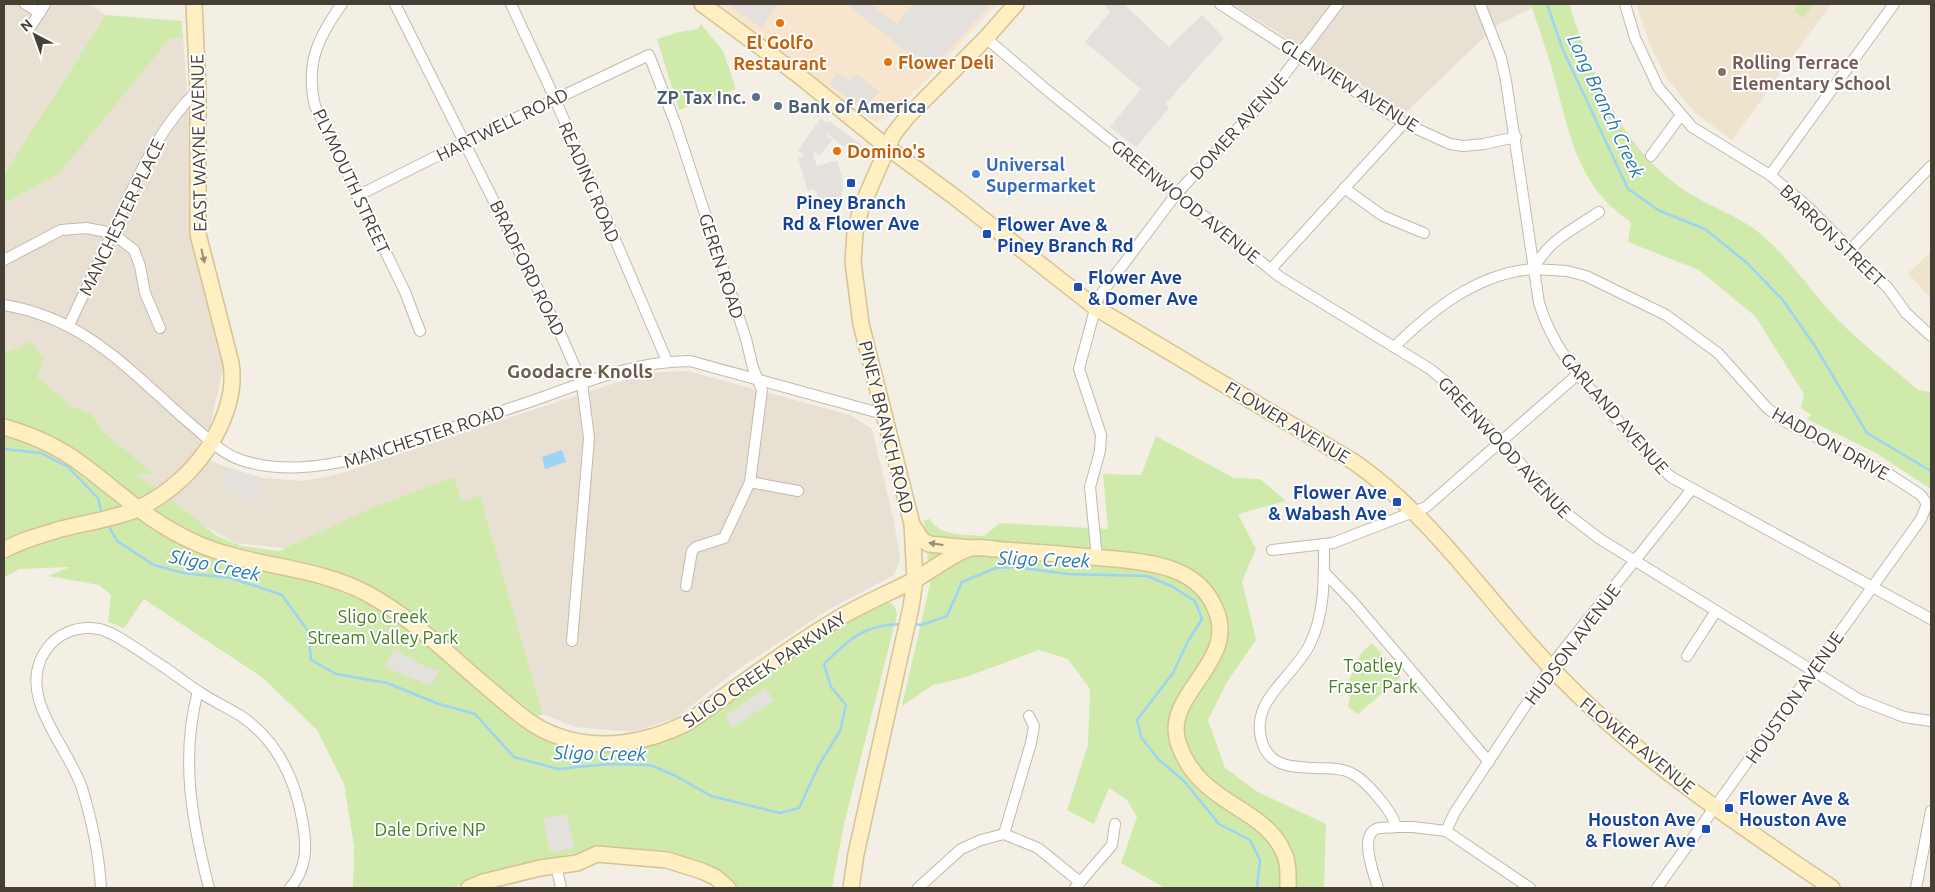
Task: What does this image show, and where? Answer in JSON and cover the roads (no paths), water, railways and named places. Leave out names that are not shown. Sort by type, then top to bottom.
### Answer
[{"type":"street","points":[[25,4],[42,8],[31,26]]},
{"type":"street","name":"EAST WAYNE AVENUE","points":[[4,550],[24,540],[117,516],[136,509],[185,476],[202,459],[212,443],[229,403],[233,375],[229,353],[198,234],[198,90],[194,4]]},
{"type":"street","name":"PLYMOUTH STREET","points":[[342,4],[319,39],[313,57],[311,88],[315,106],[405,292],[420,331]]},
{"type":"street","name":"BRADFORD ROAD","points":[[395,4],[561,335],[582,383],[589,438],[572,641]]},
{"type":"street","name":"READING ROAD","points":[[511,4],[555,99],[667,361]]},
{"type":"street","name":"FLOWER AVENUE","points":[[702,4],[797,74],[887,147],[956,198],[1096,308],[1381,480],[1415,513],[1550,668],[1617,732],[1716,806],[1832,888]]},
{"type":"street","name":"GLENVIEW AVENUE","points":[[1220,4],[1404,123],[1450,144],[1463,146],[1516,137]]},
{"type":"street","name":"DOMER AVENUE","points":[[1097,558],[1090,487],[1100,451],[1101,435],[1079,369],[1098,298],[1177,192],[1266,99],[1338,4]]},
{"type":"street","name":"GARLAND AVENUE","points":[[1480,4],[1501,58],[1516,137],[1533,269],[1546,323],[1560,352],[1648,456],[1671,477],[1871,588],[1931,619]]},
{"type":"street","name":"BARRON STREET","points":[[1626,4],[1643,59],[1658,87],[1692,127],[1770,175],[1807,206],[1888,288],[1906,313],[1931,336]]},
{"type":"street","points":[[1770,175],[1894,4]]},
{"type":"street","name":"PINEY BRANCH ROAD","points":[[851,888],[856,854],[911,607],[915,580],[912,524],[861,324],[852,262],[855,232],[861,208],[887,147],[907,117],[986,38],[1014,7]]},
{"type":"street","name":"GREENWOOD AVENUE","points":[[986,38],[1048,91],[1177,192],[1271,269],[1326,307],[1394,347],[1446,382],[1566,514],[1600,539],[1878,708],[1904,717],[1931,721]]},
{"type":"street","name":"HARTWELL ROAD","points":[[357,196],[465,142],[649,55]]},
{"type":"street","name":"GEREN ROAD","points":[[649,55],[676,125],[746,339],[753,368],[760,380],[762,390],[750,482],[724,538],[696,547],[692,551],[686,586]]},
{"type":"street","name":"MANCHESTER PLACE","points":[[69,325],[140,173],[164,130],[184,103],[198,90]]},
{"type":"street","points":[[1651,156],[1682,115]]},
{"type":"street","points":[[1271,269],[1404,123]]},
{"type":"street","points":[[1851,249],[1931,166]]},
{"type":"street","points":[[1344,188],[1383,216],[1424,232]]},
{"type":"street","points":[[1533,269],[1544,251],[1555,241],[1599,212]]},
{"type":"street","points":[[4,260],[61,230],[86,228],[112,233],[134,250],[140,266],[145,292],[160,328]]},
{"type":"street","name":"HADDON DRIVE","points":[[1394,347],[1419,323],[1470,287],[1511,271],[1533,269],[1567,271],[1586,276],[1666,315],[1718,353],[1767,408],[1784,421],[1884,471],[1921,495],[1927,504]]},
{"type":"street","name":"MANCHESTER ROAD","points":[[4,305],[30,309],[69,325],[103,347],[212,443],[239,459],[262,465],[295,468],[337,464],[371,455],[582,383],[650,363],[667,361],[690,361],[883,414]]},
{"type":"street","points":[[1272,550],[1333,543],[1415,513],[1426,507],[1577,374]]},
{"type":"street","name":"SLIGO CREEK PARKWAY","points":[[4,427],[40,440],[63,452],[84,466],[136,509],[179,535],[220,553],[313,573],[367,593],[385,604],[417,629],[519,714],[555,735],[578,741],[608,743],[640,741],[668,733],[687,723],[833,621],[915,580],[970,548]]},
{"type":"street","points":[[750,482],[798,491]]},
{"type":"street","name":"HUDSON AVENUE","points":[[1446,831],[1456,812],[1550,668],[1692,489]]},
{"type":"street","name":"HOUSTON AVENUE","points":[[1657,888],[1921,519],[1927,504]]},
{"type":"street","points":[[912,524],[922,540],[929,544],[1141,562],[1169,567],[1190,577],[1205,592],[1216,609],[1219,636],[1213,660],[1180,710],[1176,729],[1177,740],[1185,761],[1199,780],[1218,796],[1258,822],[1274,836],[1284,852],[1288,888]]},
{"type":"street","points":[[1324,544],[1322,605],[1310,644],[1298,663],[1264,704],[1260,714],[1259,733],[1266,754],[1278,763],[1290,767],[1341,769],[1358,777],[1391,814],[1396,827]]},
{"type":"street","points":[[1324,572],[1337,584],[1489,762]]},
{"type":"street","points":[[1687,656],[1716,610]]},
{"type":"street","points":[[101,888],[94,830],[82,787],[69,758],[44,713],[37,693],[39,661],[48,646],[60,635],[78,628],[98,628],[125,642],[256,728],[270,742],[287,768],[301,809],[307,844],[304,863],[290,888]]},
{"type":"street","points":[[198,691],[189,733],[190,800],[209,888]]},
{"type":"street","points":[[1004,834],[1031,743],[1034,726],[1029,716]]},
{"type":"street","points":[[1916,888],[1931,813]]},
{"type":"street","points":[[918,888],[961,849],[981,840],[1004,834],[1038,848],[1077,885],[1099,863],[1112,845],[1115,824]]},
{"type":"street","points":[[1378,888],[1368,840],[1370,833],[1378,828],[1396,827],[1446,831],[1461,839],[1530,888]]},
{"type":"street","points":[[469,888],[484,882],[558,865],[568,858],[584,860],[597,854],[667,860],[702,871],[715,877],[728,888]]},
{"type":"street","points":[[558,865],[561,888]]},
{"type":"water","points":[[562,450],[566,462],[545,469],[542,457]]},
{"type":"waterway","name":"Long Branch Creek","points":[[1547,4],[1563,50],[1628,189],[1660,211],[1705,229],[1747,263],[1782,299],[1815,346],[1867,433],[1931,471]]},
{"type":"waterway","name":"Sligo Creek","points":[[4,449],[41,453],[68,467],[98,498],[102,514]]},
{"type":"waterway","name":"Sligo Creek","points":[[107,523],[117,541],[154,565],[183,573],[231,578],[282,595],[308,631],[311,660],[336,674],[387,683],[439,704],[475,714],[514,757],[558,769],[609,764],[650,765],[676,776],[711,796],[780,813],[799,808],[819,765],[840,731],[846,705],[831,687],[824,664],[850,640],[868,630],[902,624]]},
{"type":"waterway","name":"Sligo Creek","points":[[913,624],[921,625],[947,616],[962,582],[996,568],[1015,567],[1068,574],[1147,576],[1171,586],[1195,601],[1202,619],[1188,641],[1173,673],[1137,720],[1141,737],[1158,759],[1184,781],[1219,824],[1250,840],[1260,860],[1257,888]]},
{"type":"place","name":"El Golfo Restaurant","points":[[780,23]]},
{"type":"place","name":"Flower Deli","points":[[888,62]]},
{"type":"place","name":"Rolling Terrace Elementary School","points":[[1722,72]]},
{"type":"place","name":"ZP Tax Inc.","points":[[756,97]]},
{"type":"place","name":"Bank of America","points":[[778,106]]},
{"type":"place","name":"Domino's","points":[[837,151]]},
{"type":"place","name":"Universal Supermarket","points":[[976,174]]},
{"type":"place","name":"Piney Branch Rd & Flower Ave","points":[[851,183]]},
{"type":"place","name":"Flower Ave & Piney Branch Rd","points":[[987,234]]},
{"type":"place","name":"Flower Ave & Domer Ave","points":[[1078,287]]},
{"type":"place","name":"Flower Ave & Wabash Ave","points":[[1397,502]]},
{"type":"place","name":"Flower Ave & Houston Ave","points":[[1729,808]]},
{"type":"place","name":"Houston Ave & Flower Ave","points":[[1706,829]]},
{"type":"district","name":"Goodacre Knolls","points":[[580,371]]},
{"type":"park label","name":"Sligo Creek Stream Valley Park","points":[[383,626]]},
{"type":"park label","name":"Toatley Fraser Park","points":[[1373,675]]},
{"type":"park label","name":"Dale Drive NP","points":[[430,829]]}]
